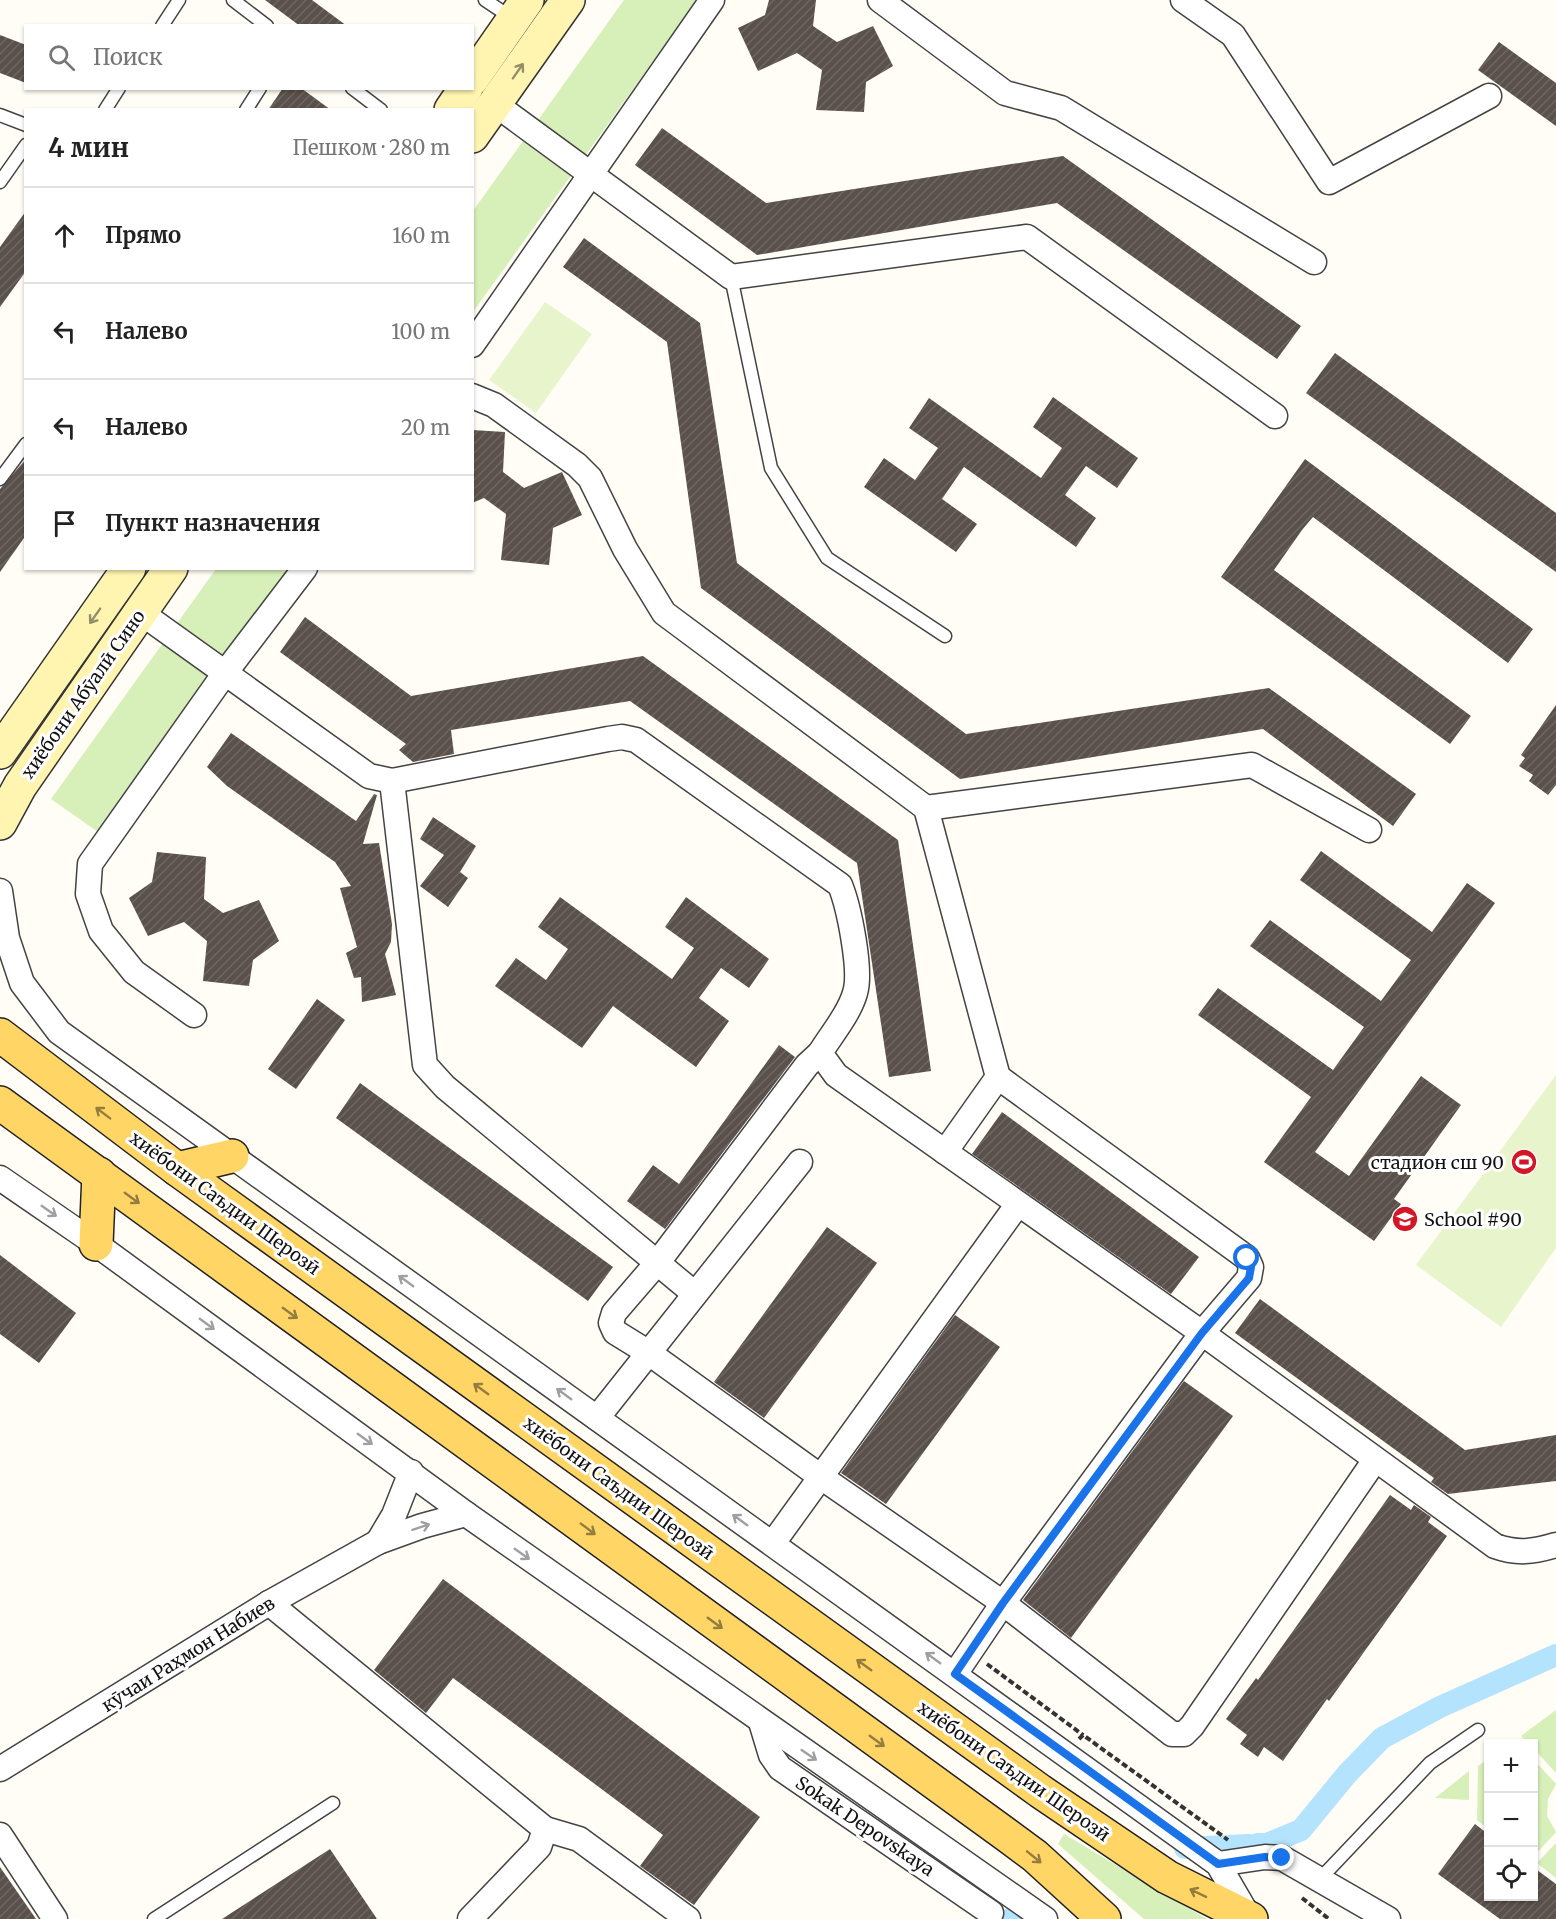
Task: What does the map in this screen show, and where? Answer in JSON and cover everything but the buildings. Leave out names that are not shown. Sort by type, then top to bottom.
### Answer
[{"type":"main road","points":[[474,133],[568,0]]},
{"type":"main road","points":[[474,76],[520,10]]},
{"type":"main road","points":[[452,108],[465,90]]},
{"type":"main road","name":"хиёбони Абӯалӣ Сино","points":[[0,752],[128,570]]},
{"type":"main road","name":"хиёбони Абӯалӣ Сино","points":[[0,823],[20,786],[170,570]]},
{"type":"main road","name":"хиёбони Саъдии Шерозӣ","points":[[0,1035],[177,1169],[1040,1791],[1167,1877],[1251,1919]]},
{"type":"main road","points":[[0,1103],[1008,1836],[1035,1856],[1104,1919]]},
{"type":"main road","points":[[177,1169],[232,1156]]},
{"type":"main road","points":[[96,1244],[99,1174]]},
{"type":"street","points":[[474,342],[712,0]]},
{"type":"street","points":[[880,0],[1005,93],[1060,108],[1314,262]]},
{"type":"street","points":[[1190,2],[1233,35],[1329,182],[1489,96]]},
{"type":"street","points":[[495,104],[731,277],[1027,237],[1275,416]]},
{"type":"street","points":[[474,397],[494,405],[577,465],[590,478],[625,549],[664,613],[926,808],[998,1077],[1247,1258],[1251,1267],[1249,1278],[1202,1333],[1003,1603],[955,1674]]},
{"type":"street","points":[[194,1015],[134,972],[101,931],[88,894],[90,864],[225,674],[303,570]]},
{"type":"street","points":[[140,612],[369,777],[392,781],[622,737],[636,741],[840,885],[847,902],[858,983],[855,996],[820,1053],[807,1065],[658,1262],[614,1313],[611,1323],[615,1332],[649,1353],[821,1477],[1003,1603],[1172,1734],[1184,1734],[1375,1460]]},
{"type":"street","points":[[926,808],[1252,765],[1369,830]]},
{"type":"street","points":[[392,781],[425,1065],[445,1087],[695,1294]]},
{"type":"street","points":[[0,891],[8,938],[22,984],[59,1032],[1218,1864],[1251,1919]]},
{"type":"street","points":[[820,1053],[836,1075],[1202,1333],[1495,1546],[1514,1552],[1536,1551],[1556,1545]]},
{"type":"street","points":[[945,1152],[998,1077]]},
{"type":"street","points":[[597,1418],[800,1162]]},
{"type":"street","points":[[0,1178],[96,1244],[466,1514],[1045,1919]]},
{"type":"street","points":[[773,1544],[1018,1204]]},
{"type":"street","points":[[378,1542],[394,1515],[411,1472]]},
{"type":"street","name":"кӯчаи Раҳмон Набиев","points":[[0,1769],[269,1603],[378,1542],[422,1526],[466,1514]]},
{"type":"street","points":[[269,1603],[545,1829],[579,1839],[688,1919]]},
{"type":"street","name":"Sokak Depovskaya","points":[[761,1722],[771,1755],[780,1768],[986,1916]]},
{"type":"street","points":[[470,1919],[539,1847],[545,1829]]},
{"type":"street","points":[[0,1835],[55,1919]]},
{"type":"street","points":[[1218,1864],[1265,1857],[1282,1858],[1388,1919]]},
{"type":"street","points":[[986,1916],[1007,1891]]},
{"type":"lane","points":[[163,24],[179,0]]},
{"type":"lane","points":[[233,0],[264,24]]},
{"type":"lane","points":[[485,0],[520,10]]},
{"type":"lane","points":[[106,108],[118,90]]},
{"type":"lane","points":[[247,108],[259,90]]},
{"type":"lane","points":[[355,90],[379,108]]},
{"type":"lane","points":[[0,116],[24,124]]},
{"type":"lane","points":[[0,182],[24,148]]},
{"type":"lane","points":[[731,277],[771,468],[827,558],[945,636]]},
{"type":"lane","points":[[0,479],[24,447]]},
{"type":"lane","points":[[1319,1880],[1430,1763],[1478,1730]]},
{"type":"lane","points":[[154,1919],[333,1803]]},
{"type":"path","points":[[970,1651],[1083,1735]]},
{"type":"green space","points":[[624,0],[697,0],[474,311],[474,210]]},
{"type":"green space","points":[[545,302],[592,334],[536,413],[489,380]]},
{"type":"green space","points":[[215,570],[287,570],[98,832],[51,799]]},
{"type":"green space","name":"стадион сш 90","points":[[1556,1075],[1556,1248],[1501,1327],[1416,1265]]},
{"type":"green space","points":[[1556,1710],[1556,1773],[1538,1753],[1538,1739],[1524,1739],[1521,1736]]},
{"type":"green space","points":[[1484,1762],[1484,1826],[1477,1820],[1478,1766]]},
{"type":"green space","points":[[1538,1764],[1556,1784],[1548,1799],[1547,1816],[1556,1832],[1538,1852]]},
{"type":"green space","points":[[1469,1771],[1469,1800],[1435,1798]]},
{"type":"green space","points":[[1064,1834],[1207,1919],[1144,1919],[1058,1844]]},
{"type":"green space","points":[[1556,1843],[1556,1878],[1538,1862]]},
{"type":"waterway","points":[[1258,1844],[1267,1844],[1301,1830],[1347,1774],[1382,1738],[1440,1707],[1556,1655]]},
{"type":"waterway","points":[[1185,1848],[1249,1845]]},
{"type":"place","name":"стадион сш 90","points":[[1524,1162]]},
{"type":"place","name":"School #90","points":[[1405,1219]]},
{"type":"route","points":[[1247,1258],[1251,1267],[1249,1278],[1202,1333],[1003,1603],[955,1674],[1218,1864],[1253,1858],[1282,1858]]}]
